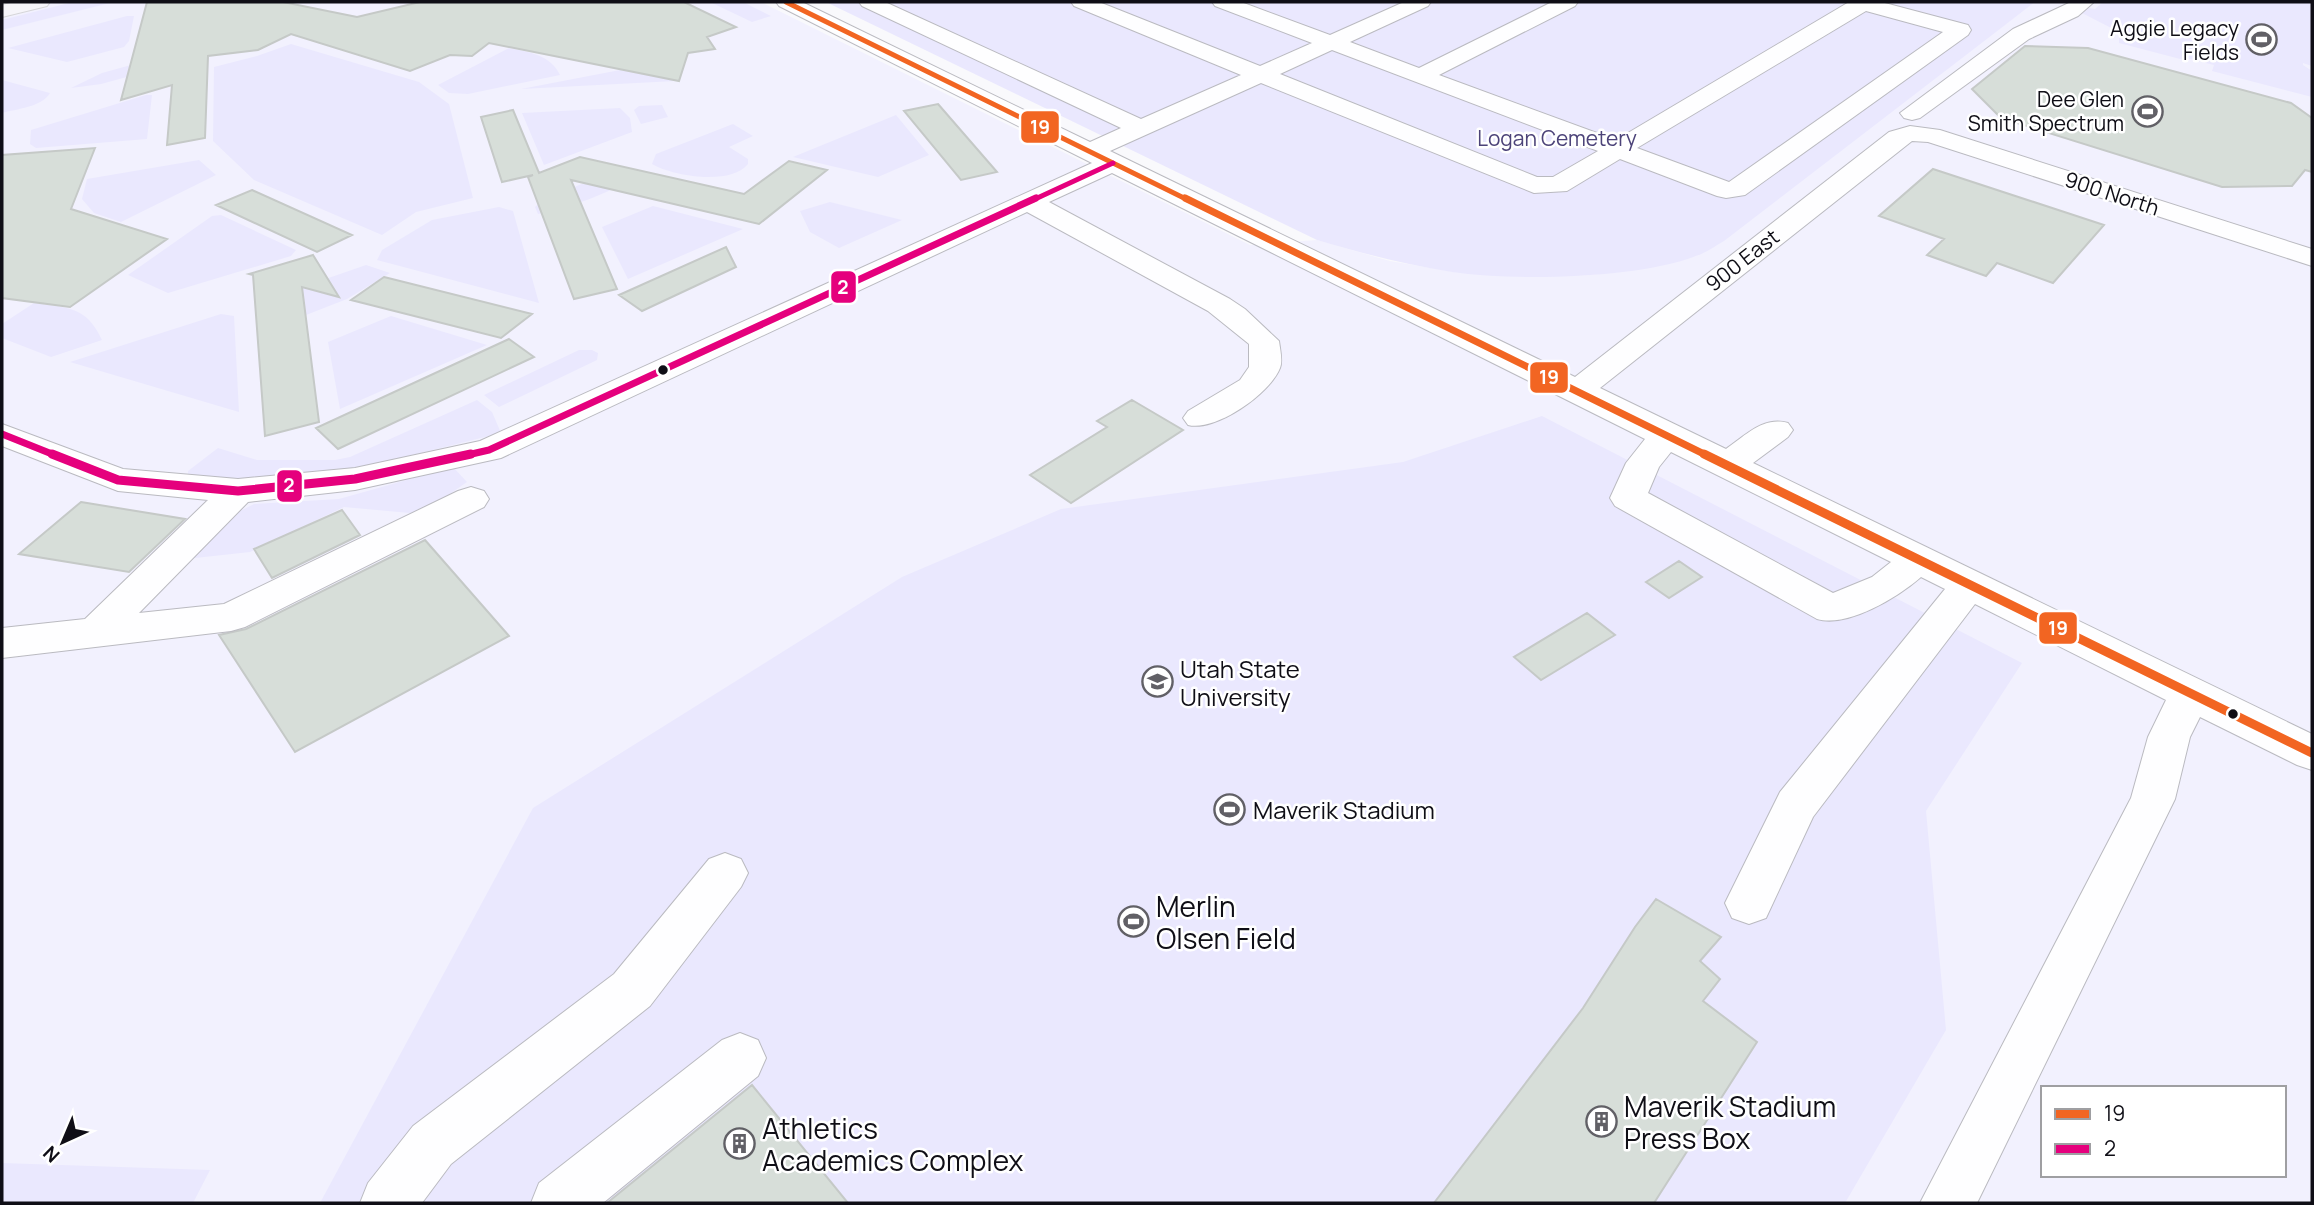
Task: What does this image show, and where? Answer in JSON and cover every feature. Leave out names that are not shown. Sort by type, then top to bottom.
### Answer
[{"type":"main road","points":[[2,11],[40,2]]},
{"type":"street","points":[[786,2],[2312,753]]},
{"type":"street","points":[[869,2],[1141,128]]},
{"type":"street","points":[[1081,2],[1534,185],[1558,185],[1619,150],[1863,2],[1960,30],[1736,190],[1726,190],[1619,150],[1331,43],[1222,2]]},
{"type":"street","points":[[2,435],[118,480],[238,491],[355,479],[507,444],[1028,202],[1102,157],[1141,128],[1421,2]]},
{"type":"street","points":[[1420,76],[1568,2]]},
{"type":"street","name":"900 East","points":[[1577,391],[1898,137],[1911,123],[2021,34],[2071,12],[2084,2]]},
{"type":"street","name":"900 North","points":[[1911,123],[1931,135],[2312,258]]},
{"type":"street","points":[[1028,202],[1219,305],[1264,341],[1265,367],[1251,387],[1200,418]]},
{"type":"street","points":[[1727,465],[1776,430]]},
{"type":"street","points":[[1667,435],[1643,463],[1628,498],[1831,609],[1885,587],[1919,559]]},
{"type":"street","points":[[96,632],[238,491]]},
{"type":"street","points":[[2,643],[231,617],[471,499]]},
{"type":"street","points":[[1749,903],[1796,805],[1970,584]]},
{"type":"street","points":[[1948,1203],[2154,799],[2168,737],[2190,693]]},
{"type":"street","points":[[388,1203],[432,1145],[632,990],[725,873]]},
{"type":"street","points":[[559,1203],[740,1058]]},
{"type":"shaded area","name":"Utah State University","points":[[2,2],[761,2],[1250,245],[1317,240],[1390,261],[1454,272],[1529,277],[1591,275],[1657,266],[1696,256],[2035,2],[2312,2],[2312,1203],[2,1203]]},
{"type":"green space","points":[[73,2],[114,2],[2,30],[2,20]]},
{"type":"green space","points":[[710,2],[743,2],[771,16],[752,22]]},
{"type":"green space","name":"Logan Cemetery","points":[[826,2],[2035,2],[1724,241],[1707,251],[1671,264],[1609,274],[1509,277],[1418,266],[1317,240]]},
{"type":"green space","points":[[2103,2],[2312,2],[2312,66],[2303,65],[2312,71],[2312,97],[2212,71],[2214,65],[2119,43],[2119,32],[2082,13],[2089,8],[2095,9]]},
{"type":"green space","points":[[134,16],[129,41],[124,47],[67,62],[8,48]]},
{"type":"green space","points":[[291,44],[419,82],[449,104],[473,198],[416,212],[382,235],[254,180],[213,141],[214,67]]},
{"type":"green space","points":[[509,48],[545,59],[560,75],[468,94],[449,93],[438,85]]},
{"type":"green space","points":[[667,61],[675,81],[521,89]]},
{"type":"green space","points":[[131,65],[134,75],[101,84],[71,88],[102,73]]},
{"type":"green space","points":[[2,80],[50,93],[35,104],[2,113]]},
{"type":"green space","points":[[152,95],[147,139],[36,148],[30,144],[31,130]]},
{"type":"green space","points":[[662,105],[668,117],[641,124],[634,110],[639,106]]},
{"type":"green space","points":[[620,108],[630,118],[632,132],[544,165],[522,113]]},
{"type":"green space","points":[[896,115],[929,155],[878,177],[793,157]]},
{"type":"green space","points":[[733,124],[753,136],[729,147],[748,159],[748,164],[740,171],[729,175],[701,177],[673,172],[652,164],[656,154]]},
{"type":"green space","points":[[199,160],[216,175],[121,222],[94,213],[82,199],[87,179]]},
{"type":"green space","points":[[618,169],[645,171],[593,197],[538,214],[535,207],[543,200]]},
{"type":"green space","points":[[830,202],[902,220],[839,248],[810,232],[800,211]]},
{"type":"green space","points":[[653,206],[743,229],[628,279],[602,227]]},
{"type":"green space","points":[[499,207],[513,211],[539,303],[377,260],[382,250],[432,220]]},
{"type":"green space","points":[[221,215],[296,250],[291,256],[168,293],[128,275],[212,216]]},
{"type":"green space","points":[[366,265],[390,273],[347,299],[306,315],[260,326],[268,299]]},
{"type":"green space","points":[[34,303],[67,308],[83,315],[102,340],[51,357],[2,338],[2,324]]},
{"type":"green space","points":[[221,314],[234,316],[239,412],[70,362]]},
{"type":"green space","points":[[391,316],[487,345],[340,409],[328,342]]},
{"type":"green space","points":[[579,350],[598,353],[597,360],[499,407],[484,395]]},
{"type":"green space","points":[[477,400],[492,412],[501,433],[348,471],[251,479],[193,478],[188,474],[188,471],[218,448],[257,460],[335,460],[350,457]]},
{"type":"green space","name":"Maverik Stadium","points":[[1542,416],[2022,663],[1926,811],[1946,1030],[1845,1203],[320,1203],[533,808],[902,577],[1061,509],[1403,462]]},
{"type":"green space","points":[[453,467],[467,482],[421,514],[344,507],[250,552],[186,559],[234,514],[254,504],[339,499]]},
{"type":"green space","points":[[2,1163],[210,1170],[193,1203],[2,1203]]},
{"type":"building","points":[[147,2],[283,2],[357,17],[420,2],[684,2],[736,27],[707,37],[715,49],[688,53],[679,81],[489,43],[472,56],[450,55],[410,71],[291,34],[258,50],[208,56],[205,138],[167,145],[172,85],[121,100]]},
{"type":"building","name":"Dee Glen Smith Spectrum","points":[[2025,46],[2088,48],[2291,103],[2312,118],[2312,172],[2305,170],[2292,186],[2222,187],[2001,118],[1972,89]]},
{"type":"building","points":[[938,104],[997,172],[961,180],[904,111]]},
{"type":"building","points":[[513,110],[539,173],[580,157],[744,194],[789,161],[827,170],[759,224],[571,180],[617,289],[574,299],[528,177],[533,175],[502,182],[481,117]]},
{"type":"building","points":[[95,148],[71,209],[167,239],[70,307],[2,298],[2,155]]},
{"type":"building","points":[[1933,169],[2104,225],[2053,283],[1997,263],[1986,276],[1927,255],[1944,239],[1879,216]]},
{"type":"building","points":[[252,190],[352,235],[317,252],[216,205]]},
{"type":"building","points":[[726,247],[736,267],[642,311],[619,295]]},
{"type":"building","points":[[313,255],[339,297],[302,287],[319,422],[265,436],[253,275],[249,274]]},
{"type":"building","points":[[384,277],[532,314],[501,338],[351,300]]},
{"type":"building","points":[[509,339],[534,357],[338,449],[316,428]]},
{"type":"building","points":[[1132,400],[1183,430],[1071,503],[1030,475],[1107,427],[1097,421]]},
{"type":"building","points":[[81,502],[185,519],[129,572],[19,554]]},
{"type":"building","points":[[342,510],[360,535],[272,578],[254,549]]},
{"type":"building","points":[[425,540],[509,636],[295,752],[219,635],[246,629]]},
{"type":"building","points":[[1679,561],[1702,577],[1669,598],[1646,582]]},
{"type":"building","points":[[1587,613],[1615,635],[1541,680],[1514,657]]},
{"type":"building","name":"Maverik Stadium Press Box","points":[[1656,899],[1721,937],[1700,961],[1720,979],[1703,1001],[1757,1042],[1654,1203],[1434,1203],[1583,1008]]},
{"type":"building","name":"Athletics Academics Complex","points":[[752,1085],[848,1203],[607,1203]]},
{"type":"transit line","name":"19","points":[[786,2],[2312,753]]},
{"type":"transit line","name":"2","points":[[2,434],[118,480],[238,491],[355,479],[489,450],[1113,163]]},
{"type":"place","name":"Aggie Legacy Fields","points":[[2262,40]]},
{"type":"place","name":"Dee Glen Smith Spectrum","points":[[2147,111]]},
{"type":"place","name":"Utah State University","points":[[1157,682]]},
{"type":"place","name":"Maverik Stadium","points":[[1230,809]]},
{"type":"place","name":"Merlin Olsen Field","points":[[1133,922]]},
{"type":"place","name":"Maverik Stadium Press Box","points":[[1601,1122]]},
{"type":"place","name":"Athletics Academics Complex","points":[[739,1144]]}]
